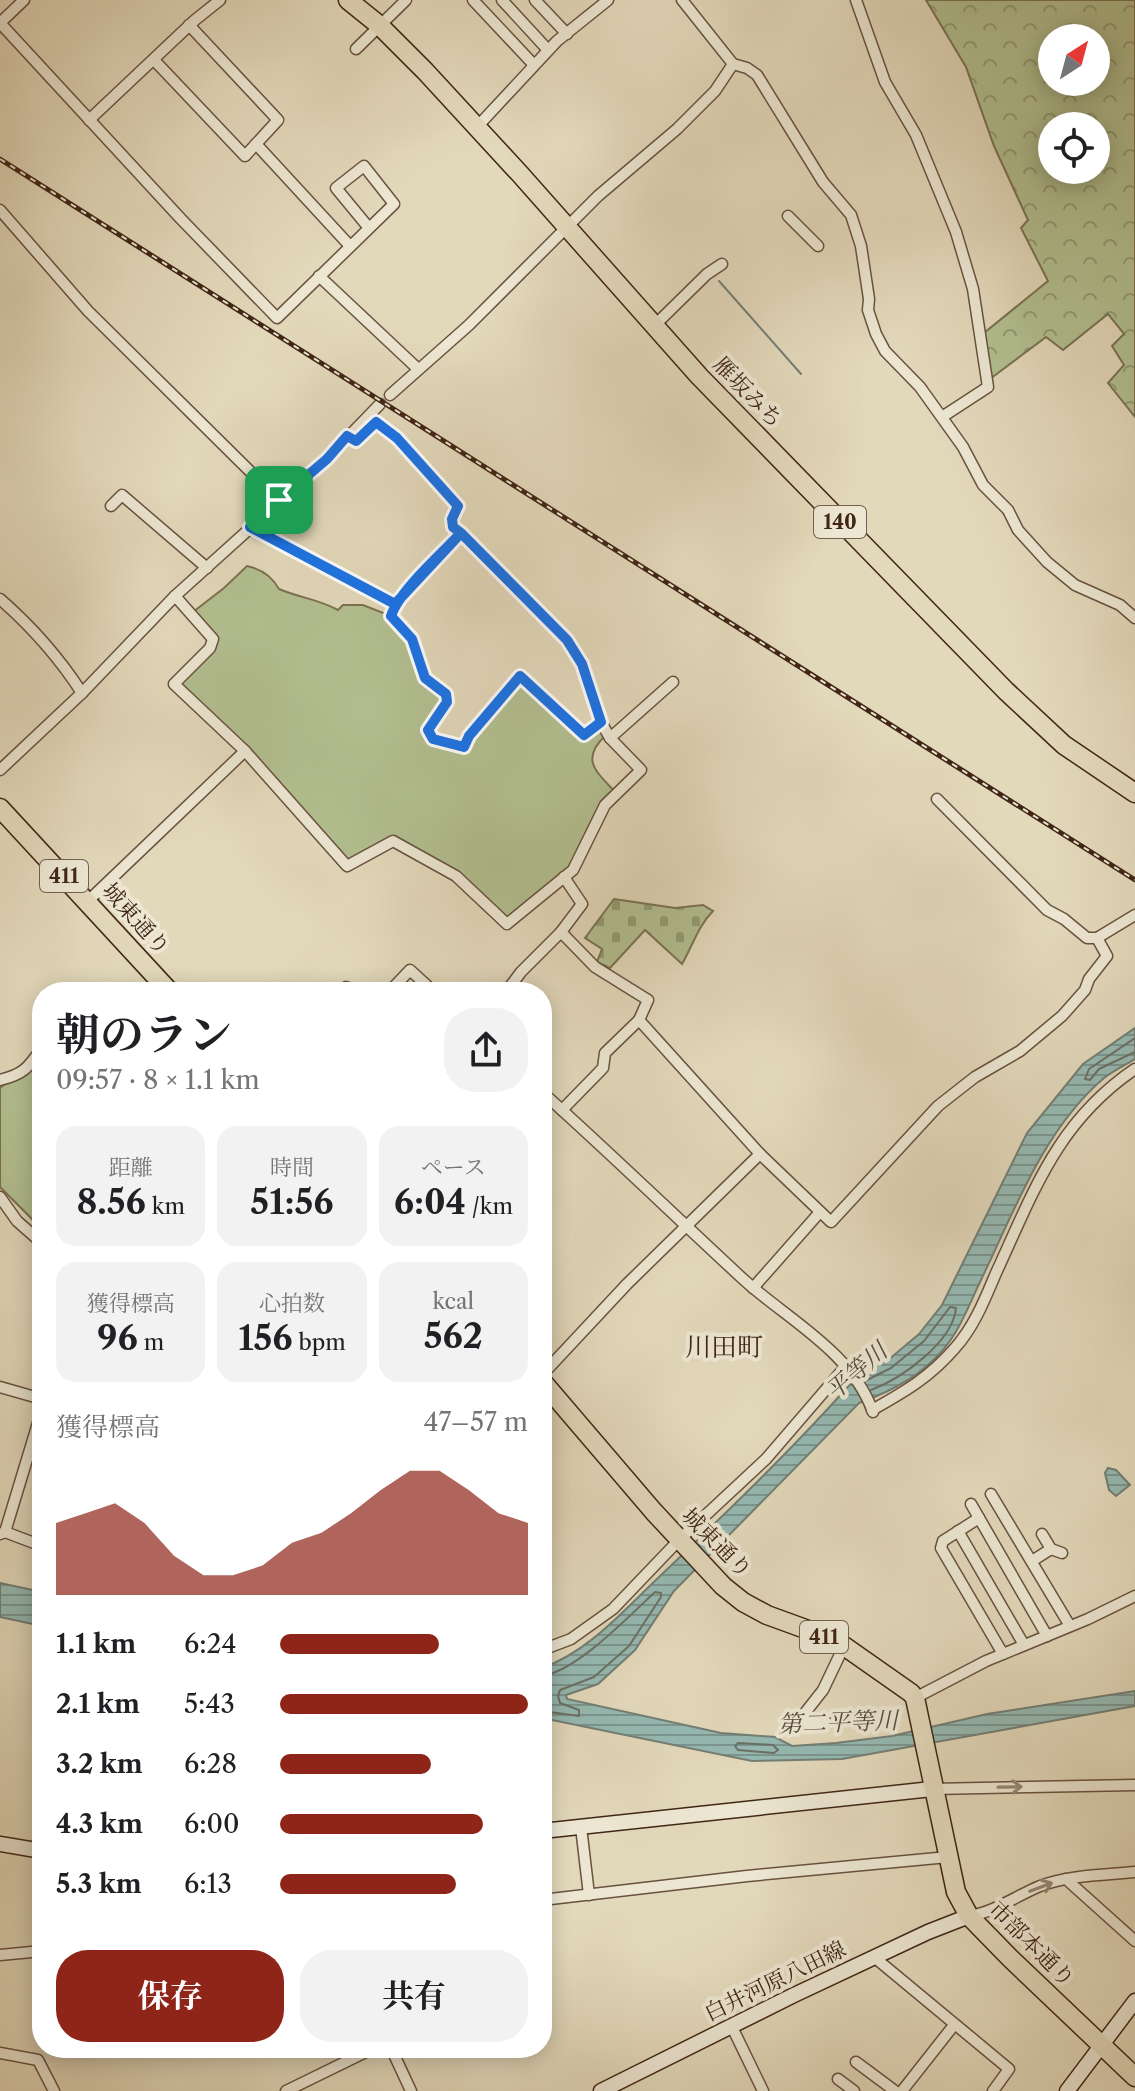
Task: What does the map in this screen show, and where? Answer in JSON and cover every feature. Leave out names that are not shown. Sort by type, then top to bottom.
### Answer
[{"type":"highway","name":"雁坂みち","points":[[348,0],[379,25],[477,127],[744,424],[1041,726],[1090,764],[1135,793]]},
{"type":"highway","name":"城東通り","points":[[0,808],[161,982]]},
{"type":"highway","name":"城東通り","points":[[552,1390],[681,1542],[723,1586],[755,1609],[844,1646],[896,1681],[915,1698]]},
{"type":"highway","name":"市部本通り","points":[[915,1698],[956,1892],[969,1916],[1135,2077]]},
{"type":"street","points":[[24,0],[0,23],[277,318],[394,204],[364,166],[336,188],[369,228]]},
{"type":"street","points":[[89,120],[189,25],[220,0]]},
{"type":"street","points":[[356,49],[406,0]]},
{"type":"street","points":[[473,0],[534,65]]},
{"type":"street","points":[[502,0],[548,50]]},
{"type":"street","points":[[535,0],[567,34]]},
{"type":"street","points":[[477,127],[548,50],[608,0]]},
{"type":"street","points":[[682,0],[733,64],[757,75],[823,182],[851,215],[861,246],[868,310],[876,334],[891,359],[920,387],[942,417],[983,485],[1008,510],[1018,530],[1047,562],[1075,585],[1120,605],[1135,618]]},
{"type":"street","points":[[856,0],[885,82],[916,135],[952,222],[973,289],[988,387],[942,417]]},
{"type":"street","points":[[154,60],[245,156],[278,120],[189,25]]},
{"type":"street","points":[[390,395],[469,325],[598,196],[677,129],[715,91],[733,64]]},
{"type":"street","points":[[256,144],[350,246]]},
{"type":"street","points":[[0,210],[88,311],[279,500]]},
{"type":"street","points":[[788,216],[818,246]]},
{"type":"street","points":[[654,326],[707,274],[722,264]]},
{"type":"street","points":[[319,276],[418,369]]},
{"type":"street","points":[[0,770],[82,693],[175,596],[327,459],[380,404]]},
{"type":"street","points":[[175,596],[213,639],[210,648],[174,684],[245,751],[347,866],[393,841],[456,876],[507,924],[573,870],[605,805],[641,770],[610,738],[601,722],[582,664],[567,640],[453,527],[452,519],[458,506],[397,438],[376,422],[356,441],[347,436]]},
{"type":"street","points":[[111,506],[122,495],[207,568]]},
{"type":"street","points":[[250,527],[395,604]]},
{"type":"street","points":[[461,533],[395,604],[391,616],[412,639],[425,678],[446,694],[447,702],[428,730],[433,739],[464,747],[469,736],[520,676],[584,735],[601,722]]},
{"type":"street","points":[[0,599],[18,614],[65,666],[82,693]]},
{"type":"street","points":[[610,738],[673,682]]},
{"type":"street","points":[[88,901],[245,751]]},
{"type":"street","points":[[937,799],[1047,910],[1087,938],[1097,938],[1135,915]]},
{"type":"street","points":[[514,982],[561,932],[582,904],[564,877]]},
{"type":"street","points":[[561,932],[595,967],[648,1000],[639,1020],[605,1053],[603,1068],[562,1110]]},
{"type":"street","points":[[639,1020],[760,1154],[831,1222],[938,1106],[975,1077],[1020,1051],[1062,1016],[1085,990],[1089,979],[1107,956],[1097,938]]},
{"type":"street","points":[[399,982],[410,970],[423,982]]},
{"type":"street","points":[[0,1080],[19,1075],[32,1063]]},
{"type":"street","points":[[552,1101],[753,1288],[805,1327],[846,1366],[872,1410],[923,1381],[958,1346],[982,1306],[1058,1144],[1088,1107],[1112,1084],[1135,1069]]},
{"type":"street","points":[[552,1367],[627,1284],[760,1154]]},
{"type":"street","points":[[0,1197],[17,1221],[32,1234]]},
{"type":"street","points":[[753,1288],[820,1212]]},
{"type":"street","points":[[552,1646],[571,1639],[613,1609],[766,1459],[846,1366]]},
{"type":"street","points":[[0,1387],[32,1396]]},
{"type":"street","points":[[32,1442],[3,1533],[32,1543]]},
{"type":"street","points":[[991,1494],[1070,1626]]},
{"type":"street","points":[[971,1504],[1047,1636]]},
{"type":"street","points":[[979,1518],[943,1541],[941,1548],[1003,1654]]},
{"type":"street","points":[[958,1531],[1024,1645]]},
{"type":"street","points":[[1032,1561],[1057,1551],[1042,1534]]},
{"type":"street","points":[[915,1698],[1003,1654],[1135,1596]]},
{"type":"street","points":[[826,1722],[797,1723],[823,1690],[844,1646]]},
{"type":"street","points":[[552,1830],[932,1789],[1135,1785]]},
{"type":"street","points":[[581,1827],[589,1895]]},
{"type":"street","points":[[0,1844],[32,1849]]},
{"type":"street","points":[[552,1899],[948,1857]]},
{"type":"street","points":[[969,1916],[983,1914],[1041,1886],[1066,1879],[1135,1872]]},
{"type":"street","points":[[1066,1879],[1135,1941]]},
{"type":"street","name":"白井河原八田線","points":[[601,2091],[874,1957],[969,1916]]},
{"type":"street","points":[[0,1955],[32,1952]]},
{"type":"street","points":[[874,1957],[1009,2069],[993,2091]]},
{"type":"street","points":[[1067,2091],[1135,2001]]},
{"type":"street","points":[[902,2091],[954,2025]]},
{"type":"street","points":[[732,2027],[763,2091]]},
{"type":"street","points":[[0,2053],[38,2060],[54,2091]]},
{"type":"street","points":[[286,2091],[354,2058]]},
{"type":"street","points":[[396,2058],[411,2091]]},
{"type":"street","points":[[856,2062],[895,2091]]},
{"type":"street","points":[[838,2079],[854,2091]]},
{"type":"green space","points":[[926,0],[1135,0],[1135,417],[1108,383],[1124,365],[1112,346],[1124,334],[1108,314],[1063,350],[1046,337],[990,379],[984,333],[1048,281],[1021,228],[1028,220],[994,146],[966,67]]},
{"type":"green space","points":[[247,566],[266,574],[279,589],[338,610],[343,605],[363,605],[391,616],[412,639],[425,678],[446,694],[428,730],[433,739],[464,746],[520,676],[584,735],[601,722],[606,735],[592,759],[597,772],[616,793],[573,870],[507,924],[475,892],[393,842],[347,866],[245,751],[174,684],[215,647],[193,612]]},
{"type":"green space","points":[[614,899],[675,908],[703,905],[713,911],[682,964],[645,930],[610,968],[597,962],[602,949],[585,938]]},
{"type":"green space","points":[[32,1064],[32,1219],[0,1187],[0,1088],[11,1079],[22,1077]]},
{"type":"water","points":[[1135,1028],[1135,1059],[1104,1078],[1083,1099],[1047,1147],[1018,1200],[963,1318],[942,1351],[904,1383],[859,1403],[674,1591],[635,1650],[598,1684],[566,1695],[567,1699],[721,1733],[775,1737],[792,1746],[892,1736],[987,1714],[1135,1691],[1135,1706],[842,1759],[752,1761],[552,1720],[552,1664],[575,1652],[604,1629],[762,1477],[861,1372],[887,1361],[919,1334],[942,1305],[1027,1133],[1083,1064]]},
{"type":"water","points":[[1108,1468],[1116,1470],[1130,1485],[1116,1496],[1109,1490],[1105,1473]]},
{"type":"water","points":[[0,1583],[32,1590],[32,1624],[0,1617]]},
{"type":"waterway","points":[[719,281],[801,374]]},
{"type":"railway","points":[[0,159],[1135,880]]},
{"type":"district","name":"川田町","points":[[724,1347]]},
{"type":"route","points":[[279,500],[250,527],[395,604],[461,533],[567,640],[582,664],[601,722],[584,735],[520,676],[469,736],[464,747],[433,739],[428,730],[447,702],[446,694],[425,678],[412,639],[391,616],[395,604],[424,573],[461,533],[453,527],[452,519],[458,506],[397,438],[376,422],[356,441],[347,436],[327,459],[279,500]]},
{"type":"water label","name":"平等川","points":[[856,1371]]},
{"type":"water label","name":"第二平等川","points":[[838,1722]]}]
